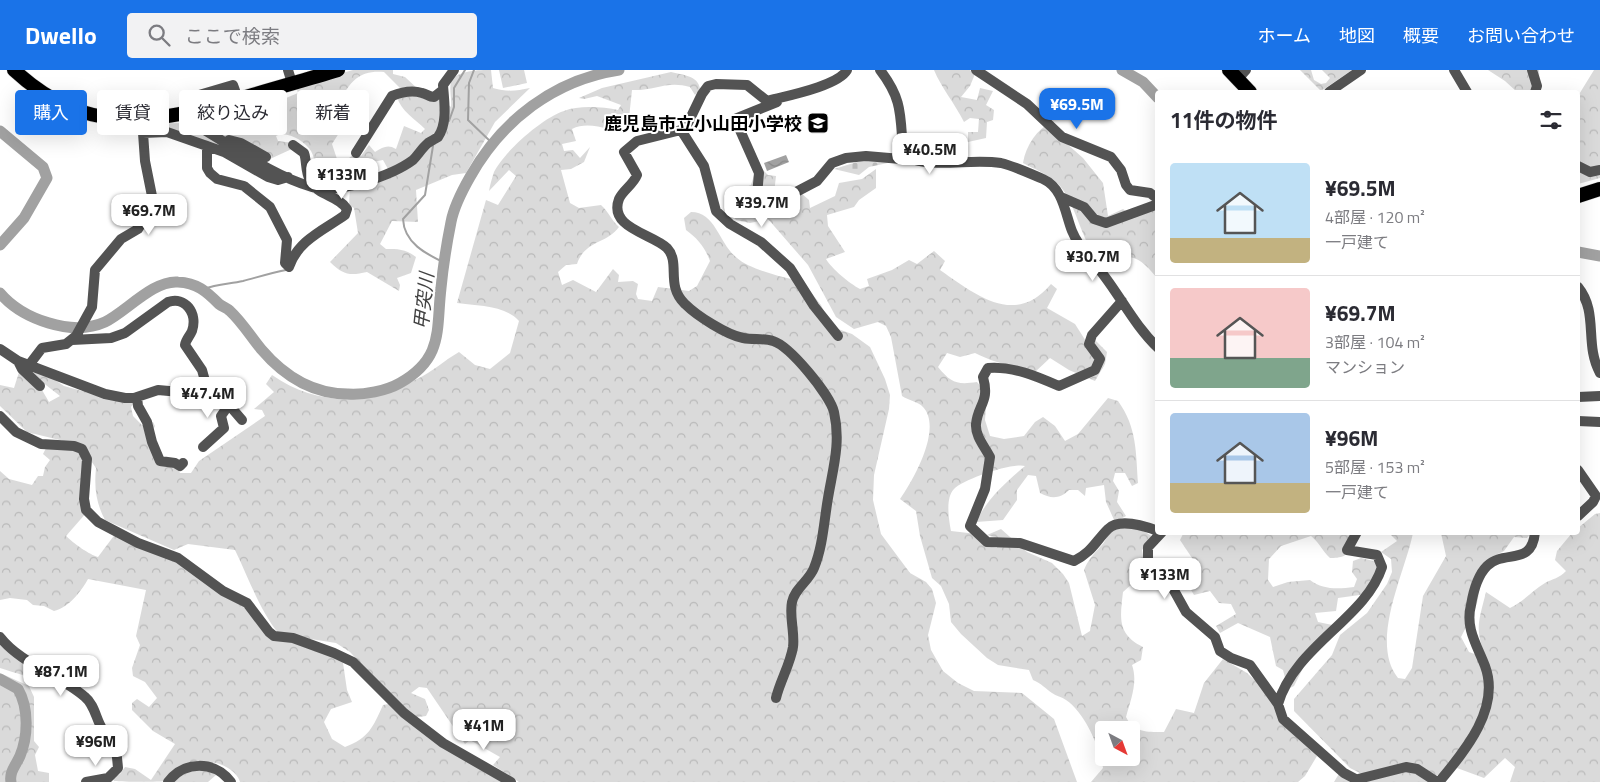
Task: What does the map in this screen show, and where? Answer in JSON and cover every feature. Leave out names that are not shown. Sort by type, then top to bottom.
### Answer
[{"type":"highway","points":[[14,70],[35,88],[74,108],[109,118],[158,119],[179,115]]},
{"type":"highway","points":[[259,90],[290,77],[338,70]]},
{"type":"highway","points":[[1237,73],[1249,90]]},
{"type":"highway","points":[[1580,195],[1600,189]]},
{"type":"street","points":[[28,70],[35,88]]},
{"type":"street","points":[[315,188],[333,189],[356,184],[390,172],[413,160],[427,144],[438,137],[444,112],[443,85],[454,70]]},
{"type":"street","points":[[847,70],[840,78],[735,118],[759,173],[756,206],[764,213],[768,213],[796,192],[817,181],[832,163],[846,158],[866,156],[901,159],[906,157],[929,163],[1001,163],[1042,178],[1051,184],[1061,197],[1073,234],[1087,256],[1122,301],[1142,333],[1155,345]]},
{"type":"street","points":[[880,70],[893,87],[898,99],[903,150],[906,157]]},
{"type":"street","points":[[976,70],[1027,104],[1062,137],[1111,157],[1121,170],[1126,185],[1130,190],[1150,192],[1155,196]]},
{"type":"street","points":[[1332,90],[1361,70]]},
{"type":"street","points":[[1454,70],[1466,90]]},
{"type":"street","points":[[1532,70],[1537,86],[1536,90]]},
{"type":"street","points":[[776,698],[792,650],[792,603],[796,591],[809,578],[821,550],[828,496],[837,455],[833,410],[822,388],[783,346],[773,341],[734,335],[685,304],[673,287],[672,256],[667,249],[654,239],[630,228],[618,212],[620,196],[637,175],[624,152],[637,141],[681,130],[688,123],[708,86],[716,84],[747,85],[767,101],[794,94]]},
{"type":"street","points":[[356,153],[392,96],[403,92],[425,93],[429,97],[434,97],[443,90]]},
{"type":"street","points":[[681,130],[704,166],[716,211],[730,224],[761,242],[790,268],[814,306],[838,336]]},
{"type":"street","points":[[29,365],[42,348],[66,344],[74,338],[86,318],[94,296],[95,270],[121,239],[138,229],[151,208],[153,201],[145,161],[143,133],[166,132],[224,152],[268,177],[278,180],[288,177]]},
{"type":"street","points":[[207,146],[207,168],[210,174],[217,179],[244,186],[270,207],[287,240],[286,263],[290,267],[296,253],[305,241],[345,215],[347,209],[343,203],[315,188],[288,177],[214,135]]},
{"type":"street","points":[[225,141],[230,139],[241,143],[266,157]]},
{"type":"street","points":[[293,145],[304,153],[308,178],[315,188]]},
{"type":"street","points":[[1580,167],[1590,172],[1600,170]]},
{"type":"street","points":[[1061,197],[1084,207],[1094,219],[1106,223],[1155,205]]},
{"type":"street","points":[[1580,290],[1588,302],[1590,338],[1596,366],[1600,373]]},
{"type":"street","points":[[74,338],[111,338],[124,333],[168,302],[176,299],[184,302],[188,304],[193,319],[192,332],[185,345],[212,389],[242,420]]},
{"type":"street","points":[[1122,301],[1092,335],[1089,344],[1100,359],[1095,370],[1059,386],[1038,377],[1003,367],[988,368],[983,377],[986,390],[984,402],[976,424],[978,436],[990,457],[985,489],[970,526],[988,542],[1020,543],[1074,561],[1084,556],[1097,544],[1109,527],[1142,525],[1155,530]]},
{"type":"street","points":[[0,349],[18,361],[105,394],[125,398],[136,397],[158,390],[191,393],[232,386]]},
{"type":"street","points":[[18,361],[22,369],[40,386]]},
{"type":"street","points":[[1580,397],[1600,396]]},
{"type":"street","points":[[136,397],[160,460],[175,462],[180,466],[183,463]]},
{"type":"street","points":[[203,447],[224,428],[221,416],[228,406]]},
{"type":"street","points":[[0,416],[16,432],[41,444],[74,446],[82,449],[87,459],[84,499],[86,510],[98,522],[138,543],[178,558],[224,591],[247,603],[274,636],[292,638],[353,662],[404,713],[443,743],[511,782]]},
{"type":"street","points":[[1580,421],[1600,422]]},
{"type":"street","points":[[1580,473],[1596,496],[1593,502],[1580,514]]},
{"type":"street","points":[[1158,535],[1148,547],[1148,559],[1171,585],[1186,612],[1215,637],[1220,651],[1231,658],[1250,664],[1278,704],[1283,719],[1344,773],[1359,780],[1406,767],[1417,769],[1438,782],[1471,740],[1481,722],[1488,697],[1487,669],[1470,630],[1469,616],[1476,587],[1487,566],[1504,558],[1520,556],[1530,549],[1534,535]]},
{"type":"street","points":[[1278,704],[1282,689],[1303,660],[1366,595],[1380,575],[1382,566],[1377,555],[1347,550],[1355,535]]},
{"type":"street","points":[[0,637],[43,671],[86,697],[103,730],[113,742],[117,752],[118,768],[108,778],[86,782]]},
{"type":"street","points":[[168,782],[180,770],[191,766],[204,766],[217,770],[230,782]]},
{"type":"green space","points":[[353,70],[393,70],[393,74],[405,77],[420,91],[437,96],[451,107],[451,82],[463,73],[491,70],[493,88],[512,91],[530,88],[495,122],[466,173],[452,175],[416,190],[418,222],[392,221],[380,244],[386,249],[402,250],[416,257],[411,273],[397,278],[400,285],[399,291],[367,272],[356,274],[343,272],[330,262],[358,233],[354,208],[349,205],[350,187],[388,169],[383,160],[363,164],[349,173],[345,161],[353,155],[361,156],[369,145],[375,152],[386,147],[396,149],[404,126],[421,133],[425,129],[399,102],[397,97],[403,91],[384,72],[363,75],[353,82],[347,90],[297,90],[296,86]]},
{"type":"green space","points":[[499,70],[524,70],[527,83],[503,88]]},
{"type":"green space","points":[[934,70],[970,70],[975,74],[970,86],[961,97],[977,100],[980,88],[993,91],[986,105],[994,110],[993,120],[987,122],[986,138],[968,142],[968,132],[978,132],[979,119],[970,118],[964,122]]},
{"type":"green space","points":[[1300,70],[1311,70],[1314,80],[1321,84],[1326,83],[1330,78],[1322,70],[1352,70],[1322,90],[1320,90]]},
{"type":"green space","points":[[1488,70],[1539,70],[1540,90],[1515,90]]},
{"type":"green space","points":[[1594,70],[1600,70],[1600,178],[1580,183],[1580,93]]},
{"type":"green space","points":[[671,72],[693,78],[699,84],[700,89],[695,95],[690,87],[682,85],[632,90],[629,118],[615,121],[609,129],[590,126],[577,127],[572,129],[576,141],[562,144],[564,151],[573,150],[580,158],[590,147],[584,162],[571,169],[561,170],[570,203],[579,208],[601,205],[619,227],[608,237],[585,250],[577,264],[566,265],[558,272],[562,285],[573,280],[596,292],[613,269],[619,275],[618,282],[633,281],[638,284],[636,294],[638,299],[652,301],[658,287],[689,291],[697,286],[710,261],[700,243],[686,230],[684,218],[691,212],[699,213],[706,217],[731,252],[743,262],[768,273],[802,281],[821,305],[829,322],[838,329],[852,334],[870,347],[885,379],[890,395],[889,409],[874,475],[873,500],[881,534],[910,573],[926,582],[932,589],[936,603],[928,635],[931,650],[943,671],[958,683],[974,691],[1022,693],[1054,719],[1077,782],[519,782],[493,765],[500,757],[470,740],[465,744],[427,688],[419,687],[411,693],[425,699],[429,710],[426,716],[411,718],[350,652],[336,643],[279,634],[260,604],[235,550],[188,544],[174,550],[105,520],[96,495],[96,468],[80,445],[27,432],[0,406],[0,385],[14,388],[20,369],[42,390],[49,402],[60,396],[37,378],[32,370],[43,372],[64,386],[82,391],[102,390],[137,399],[131,407],[133,416],[142,425],[153,422],[155,426],[152,432],[162,462],[176,465],[180,473],[191,473],[199,461],[265,416],[262,410],[254,409],[274,392],[266,384],[272,375],[290,386],[308,393],[344,399],[380,394],[398,387],[423,376],[459,352],[475,365],[490,369],[510,353],[519,321],[499,309],[457,303],[486,200],[498,205],[516,176],[509,170],[489,191],[494,172],[506,155],[524,137],[555,115],[570,109],[584,107],[618,110],[621,105],[597,96],[584,99],[579,98],[602,88]]},
{"type":"green space","points":[[297,93],[297,135],[338,135],[332,144],[339,165],[346,172],[334,181],[318,183],[311,151],[300,140],[287,134],[287,98]]},
{"type":"green space","points":[[1053,121],[1066,143],[1083,158],[1103,183],[1108,216],[1123,209],[1132,215],[1155,207],[1155,276],[1144,264],[1133,258],[1119,258],[1101,264],[1088,243],[1064,191],[1049,177],[1023,163],[1024,156],[1033,138],[1047,124]]},
{"type":"green space","points":[[169,123],[179,123],[179,132],[169,129]]},
{"type":"green space","points":[[188,135],[280,135],[276,136],[278,141],[293,143],[294,148],[270,159],[267,163]]},
{"type":"green space","points":[[897,161],[869,167],[859,175],[834,169],[857,162]]},
{"type":"green space","points":[[762,169],[768,175],[776,176],[773,202],[784,206],[801,193],[809,200],[810,208],[835,196],[839,183],[862,179],[876,169],[876,188],[859,200],[854,207],[827,215],[828,226],[845,252],[826,259],[841,276],[860,289],[869,286],[867,279],[892,270],[909,260],[917,264],[934,251],[945,261],[940,270],[981,297],[996,302],[1010,305],[1024,303],[1037,297],[1051,284],[1057,289],[1047,308],[1075,324],[1089,346],[1095,340],[1107,352],[1105,364],[1095,381],[1069,370],[1050,358],[1034,373],[975,353],[960,357],[947,353],[938,367],[947,377],[955,382],[977,382],[987,394],[985,420],[990,436],[1004,439],[1024,436],[1035,422],[1043,417],[1055,426],[1065,441],[1078,434],[1108,398],[1118,401],[1124,411],[1132,430],[1138,483],[1132,486],[1125,473],[1115,473],[1113,481],[1119,491],[1117,502],[1126,516],[1115,522],[1106,502],[1104,485],[1086,488],[1085,496],[1078,490],[1069,490],[1062,495],[1052,497],[1040,493],[1036,476],[1028,475],[1017,490],[1017,500],[1003,520],[976,522],[991,498],[1025,466],[1019,465],[988,473],[959,485],[954,489],[949,498],[949,515],[951,531],[977,534],[987,546],[997,548],[997,538],[987,535],[1001,529],[1027,552],[1052,563],[1069,583],[1082,636],[1090,631],[1095,605],[1084,570],[1087,563],[1110,533],[1117,528],[1133,527],[1153,537],[1142,550],[1145,565],[1156,573],[1132,584],[1123,592],[1121,617],[1124,631],[1128,637],[1143,647],[1141,660],[1132,665],[1134,684],[1126,717],[1128,721],[1095,721],[1095,740],[1085,721],[1073,706],[1033,680],[1029,670],[998,665],[987,658],[951,622],[949,604],[941,586],[932,578],[920,536],[916,511],[900,499],[912,480],[924,454],[930,428],[928,416],[921,405],[902,396],[891,337],[886,326],[878,322],[854,329],[836,317],[808,265],[768,219],[750,223],[736,220],[727,208],[735,192],[751,185],[755,172]]},
{"type":"green space","points":[[48,444],[76,449],[82,455],[87,512],[66,536],[77,545],[98,557],[116,533],[180,558],[248,604],[275,634],[342,656],[347,690],[352,702],[331,709],[324,722],[332,739],[345,747],[360,740],[373,726],[383,705],[394,703],[507,782],[240,782],[236,774],[228,768],[211,763],[204,763],[168,781],[114,781],[112,778],[120,774],[125,767],[135,769],[151,780],[175,744],[153,731],[132,710],[132,703],[137,699],[149,707],[157,698],[145,682],[133,676],[132,668],[140,645],[136,636],[146,590],[88,579],[74,599],[64,607],[54,611],[44,606],[33,605],[27,600],[10,598],[0,600],[0,471],[9,479],[32,485],[38,476],[43,476],[45,467],[50,460],[43,454]]},
{"type":"green space","points":[[1600,513],[1600,782],[1510,782],[1515,767],[1505,758],[1484,778],[1457,768],[1435,776],[1421,769],[1362,774],[1350,768],[1294,711],[1294,699],[1332,655],[1340,635],[1367,613],[1387,584],[1392,572],[1391,559],[1381,552],[1397,541],[1391,535],[1412,535],[1392,607],[1387,646],[1390,663],[1398,678],[1405,679],[1412,668],[1423,596],[1446,556],[1441,535],[1529,535],[1527,538],[1514,537],[1504,551],[1496,555],[1478,580],[1477,603],[1461,637],[1469,652],[1486,658],[1480,639],[1479,625],[1486,592],[1510,608],[1545,583],[1561,575],[1566,571],[1555,560],[1557,551],[1570,535],[1580,535],[1580,526],[1595,514]]},
{"type":"green space","points":[[1182,535],[1349,535],[1351,544],[1349,552],[1341,557],[1330,558],[1311,536],[1281,546],[1269,559],[1268,580],[1273,587],[1288,582],[1310,580],[1325,587],[1354,587],[1357,579],[1352,572],[1353,561],[1361,558],[1386,564],[1387,569],[1374,593],[1338,598],[1336,611],[1315,613],[1318,622],[1342,627],[1308,658],[1294,686],[1288,689],[1283,670],[1276,666],[1270,637],[1238,623],[1220,633],[1216,626],[1236,614],[1231,604],[1219,603],[1210,591],[1194,595],[1184,578],[1194,571],[1192,558],[1180,540]]},
{"type":"green space","points":[[0,643],[14,652],[58,673],[45,685],[30,677],[0,668]]},
{"type":"green space","points":[[1223,659],[1247,673],[1262,687],[1317,756],[1305,776],[1298,782],[1091,782],[1103,768],[1102,766],[1140,766],[1140,730],[1164,732],[1176,709],[1194,713],[1204,683]]},
{"type":"green space","points":[[0,673],[29,686],[34,697],[34,741],[39,747],[35,755],[38,771],[49,773],[49,782],[0,782]]},
{"type":"green space","points":[[1413,769],[1434,782],[1334,782],[1340,772],[1353,781]]},
{"type":"green space","points":[[186,770],[212,770],[216,775],[208,782],[173,782]]},
{"type":"water","points":[[786,155],[789,162],[767,171],[764,163]]},
{"type":"waterway","points":[[449,121],[454,107],[454,88],[465,70]]},
{"type":"waterway","points":[[474,70],[469,83],[468,120],[492,143]]},
{"type":"waterway","name":"甲突川","points":[[0,293],[21,311],[34,318],[48,323],[78,327],[92,326],[105,322],[159,286],[178,282],[191,284],[230,311],[270,359],[300,382],[322,391],[348,394],[375,392],[388,388],[400,383],[414,373],[424,364],[431,353],[437,330],[443,272],[452,216],[461,193],[483,156],[514,121],[552,93],[595,75],[619,70]]},
{"type":"waterway","name":"甲突川","points":[[1122,70],[1143,82],[1155,95]]},
{"type":"waterway","name":"甲突川","points":[[0,131],[43,167],[47,178],[24,218],[0,245]]},
{"type":"waterway","points":[[433,146],[425,195],[403,219],[407,235],[417,247],[445,263]]},
{"type":"waterway","name":"甲突川","points":[[1580,252],[1600,256]]},
{"type":"waterway","points":[[204,289],[286,270]]},
{"type":"waterway","points":[[0,679],[18,689],[26,714],[25,740],[12,772],[11,782]]},
{"type":"place","name":"鹿児島市立小山田小学校","points":[[818,123]]}]
